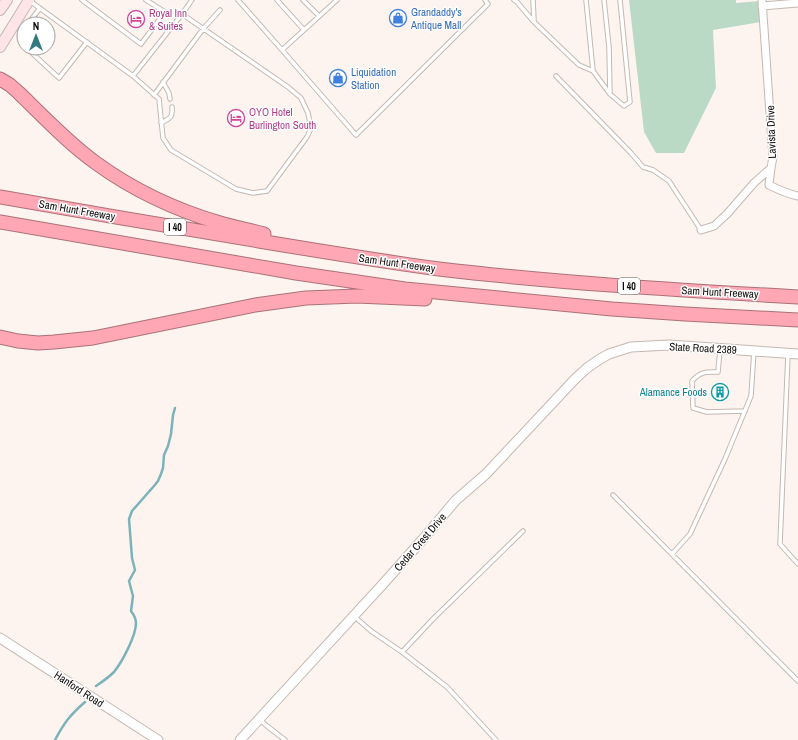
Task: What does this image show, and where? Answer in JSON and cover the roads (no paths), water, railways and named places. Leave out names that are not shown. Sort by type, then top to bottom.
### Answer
[{"type":"highway","points":[[0,79],[10,85],[95,163],[135,188],[181,209],[220,223],[349,256]]},
{"type":"highway","name":"Sam Hunt Freeway","points":[[0,197],[349,256],[440,269],[605,285],[798,296]]},
{"type":"highway","name":"I 40","points":[[0,222],[296,273],[397,288],[554,304],[685,314],[798,320]]},
{"type":"highway","points":[[0,337],[18,341],[38,342],[93,338],[254,305],[312,297],[357,296],[554,304]]},
{"type":"main road","points":[[0,10],[7,0]]},
{"type":"main road","points":[[0,46],[29,0]]},
{"type":"street","points":[[762,3],[798,3]]},
{"type":"street","name":"Lavista Drive","points":[[701,230],[714,226],[727,214],[754,183],[771,168],[773,157],[762,3]]},
{"type":"street","points":[[771,168],[769,185],[798,196]]},
{"type":"street","name":"State Road 2389","points":[[609,354],[631,347],[669,345],[798,354]]},
{"type":"street","name":"Cedar Crest Drive","points":[[240,740],[423,540],[456,500],[486,474],[575,378],[587,368],[609,354]]},
{"type":"street","name":"Hanford Road","points":[[0,638],[158,740]]},
{"type":"lane","points":[[29,0],[133,76],[159,99],[163,138],[170,150],[236,189],[253,193],[267,191],[307,137],[311,128],[308,113],[301,98],[182,14]]},
{"type":"lane","points":[[82,0],[141,44],[165,12],[146,0]]},
{"type":"lane","points":[[133,76],[192,0]]},
{"type":"lane","points":[[238,0],[356,135],[488,4],[485,0]]},
{"type":"lane","points":[[276,0],[304,30]]},
{"type":"lane","points":[[303,0],[319,16]]},
{"type":"lane","points":[[282,50],[337,0]]},
{"type":"lane","points":[[533,0],[534,22]]},
{"type":"lane","points":[[586,0],[593,71]]},
{"type":"lane","points":[[604,0],[609,47],[610,94]]},
{"type":"lane","points":[[516,1],[534,22],[579,65],[593,71],[610,94],[624,106],[630,102],[620,0]]},
{"type":"lane","points":[[34,16],[40,8]]},
{"type":"lane","points":[[154,95],[203,29],[220,10]]},
{"type":"lane","points":[[35,56],[59,78],[87,42]]},
{"type":"lane","points":[[556,76],[631,153],[642,167],[653,170],[669,181],[701,230]]},
{"type":"lane","points":[[163,82],[169,93],[170,99]]},
{"type":"lane","points":[[161,123],[170,118],[172,114],[172,107]]},
{"type":"lane","points":[[720,348],[718,372],[697,375],[692,381],[693,408],[707,412],[745,411]]},
{"type":"lane","points":[[672,554],[690,534],[725,459],[745,411],[751,396],[754,351]]},
{"type":"lane","points":[[788,353],[780,544],[798,564]]},
{"type":"lane","points":[[613,495],[798,681]]},
{"type":"lane","points":[[402,652],[433,619],[523,531]]},
{"type":"lane","points":[[354,616],[371,631],[402,652],[447,687],[496,740]]},
{"type":"lane","points":[[259,719],[285,740]]},
{"type":"waterway","points":[[96,686],[114,672],[121,662],[134,635],[136,621],[131,611],[133,596],[129,581],[135,570],[132,558],[129,519],[132,511],[158,481],[161,474],[164,455],[171,434],[175,408]]},
{"type":"waterway","points":[[55,740],[61,729],[75,711],[85,702]]},
{"type":"place","name":"Grandaddy's Antique Mall","points":[[398,18]]},
{"type":"place","name":"Royal Inn & Suites","points":[[136,19]]},
{"type":"place","name":"Liquidation Station","points":[[338,78]]},
{"type":"place","name":"OYO Hotel Burlington South","points":[[236,118]]},
{"type":"place","name":"Alamance Foods","points":[[720,392]]}]
